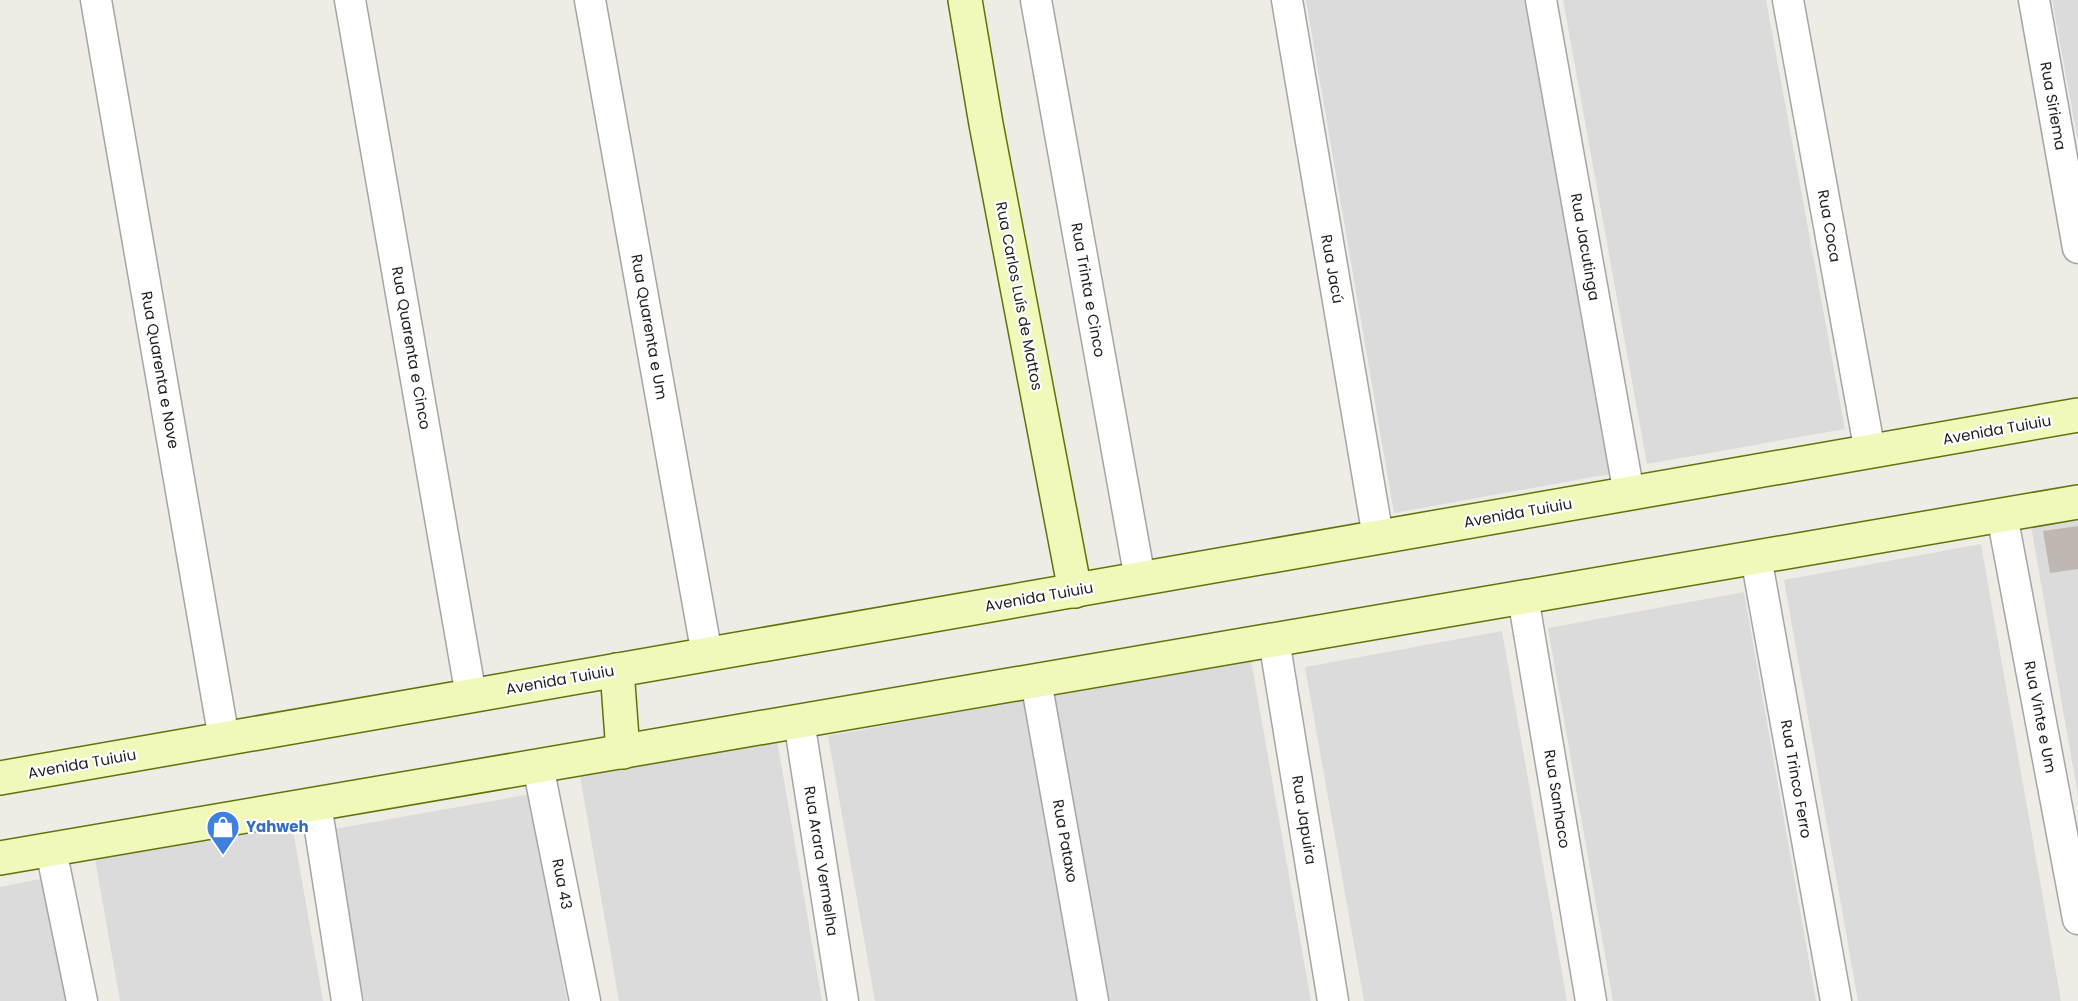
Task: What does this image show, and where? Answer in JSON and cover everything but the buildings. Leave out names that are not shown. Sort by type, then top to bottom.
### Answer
[{"type":"main road","name":"Rua Carlos Luís de Mattos","points":[[965,0],[986,124],[1075,591]]},
{"type":"main road","name":"Avenida Tuiuiu","points":[[0,778],[2078,415]]},
{"type":"main road","points":[[0,858],[2078,501]]},
{"type":"main road","points":[[617,670],[623,752]]},
{"type":"street","name":"Rua Quarenta e Nove","points":[[96,0],[224,739]]},
{"type":"street","name":"Rua Quarenta e Cinco","points":[[350,0],[471,696]]},
{"type":"street","name":"Rua Quarenta e Um","points":[[590,0],[707,655]]},
{"type":"street","name":"Rua Trinta e Cinco","points":[[1036,0],[1140,579]]},
{"type":"street","name":"Rua Jacú","points":[[1287,0],[1378,537]]},
{"type":"street","name":"Rua Jacutinga","points":[[1541,0],[1629,494]]},
{"type":"street","name":"Rua Coca","points":[[1788,0],[1870,452]]},
{"type":"street","name":"Rua Siriema","points":[[2034,0],[2078,248]]},
{"type":"street","name":"Rua Vinte e Um","points":[[2002,515],[2078,920]]},
{"type":"street","name":"Rua Trinco Ferro","points":[[1756,557],[1836,1001]]},
{"type":"street","name":"Rua Sanhaco","points":[[1524,597],[1591,1001]]},
{"type":"street","name":"Rua Japuira","points":[[1274,640],[1333,1001]]},
{"type":"street","name":"Rua Pataxo","points":[[1036,681],[1093,1001]]},
{"type":"street","name":"Rua Arara Vermelha","points":[[799,721],[843,1001]]},
{"type":"street","name":"Rua 43","points":[[538,766],[585,1001]]},
{"type":"street","points":[[316,804],[347,1001]]},
{"type":"street","points":[[51,850],[82,1001]]},
{"type":"shaded area","points":[[1306,0],[1526,0],[1615,473],[1394,513]]},
{"type":"shaded area","points":[[1563,0],[1766,0],[1845,429],[1647,464]]},
{"type":"shaded area","points":[[2052,0],[2078,0],[2078,141]]},
{"type":"shaded area","points":[[2078,517],[2078,796],[2031,526]]},
{"type":"shaded area","points":[[1981,544],[2061,1001],[1858,1001],[1784,580]]},
{"type":"shaded area","points":[[1744,592],[1816,1001],[1613,1001],[1548,628]]},
{"type":"shaded area","points":[[1502,631],[1567,1001],[1364,1001],[1305,667]]},
{"type":"shaded area","points":[[1251,660],[1311,1001],[1108,1001],[1054,696]]},
{"type":"shaded area","points":[[1025,700],[1078,1001],[875,1001],[828,736]]},
{"type":"shaded area","points":[[777,740],[822,1001],[619,1001],[580,776]]},
{"type":"shaded area","points":[[531,794],[567,1001],[364,1001],[334,829]]},
{"type":"shaded area","points":[[292,824],[323,1001],[120,1001],[95,859]]},
{"type":"shaded area","points":[[45,878],[67,1001],[0,1001],[0,887]]},
{"type":"place","name":"Yahweh","points":[[223,856]]}]
